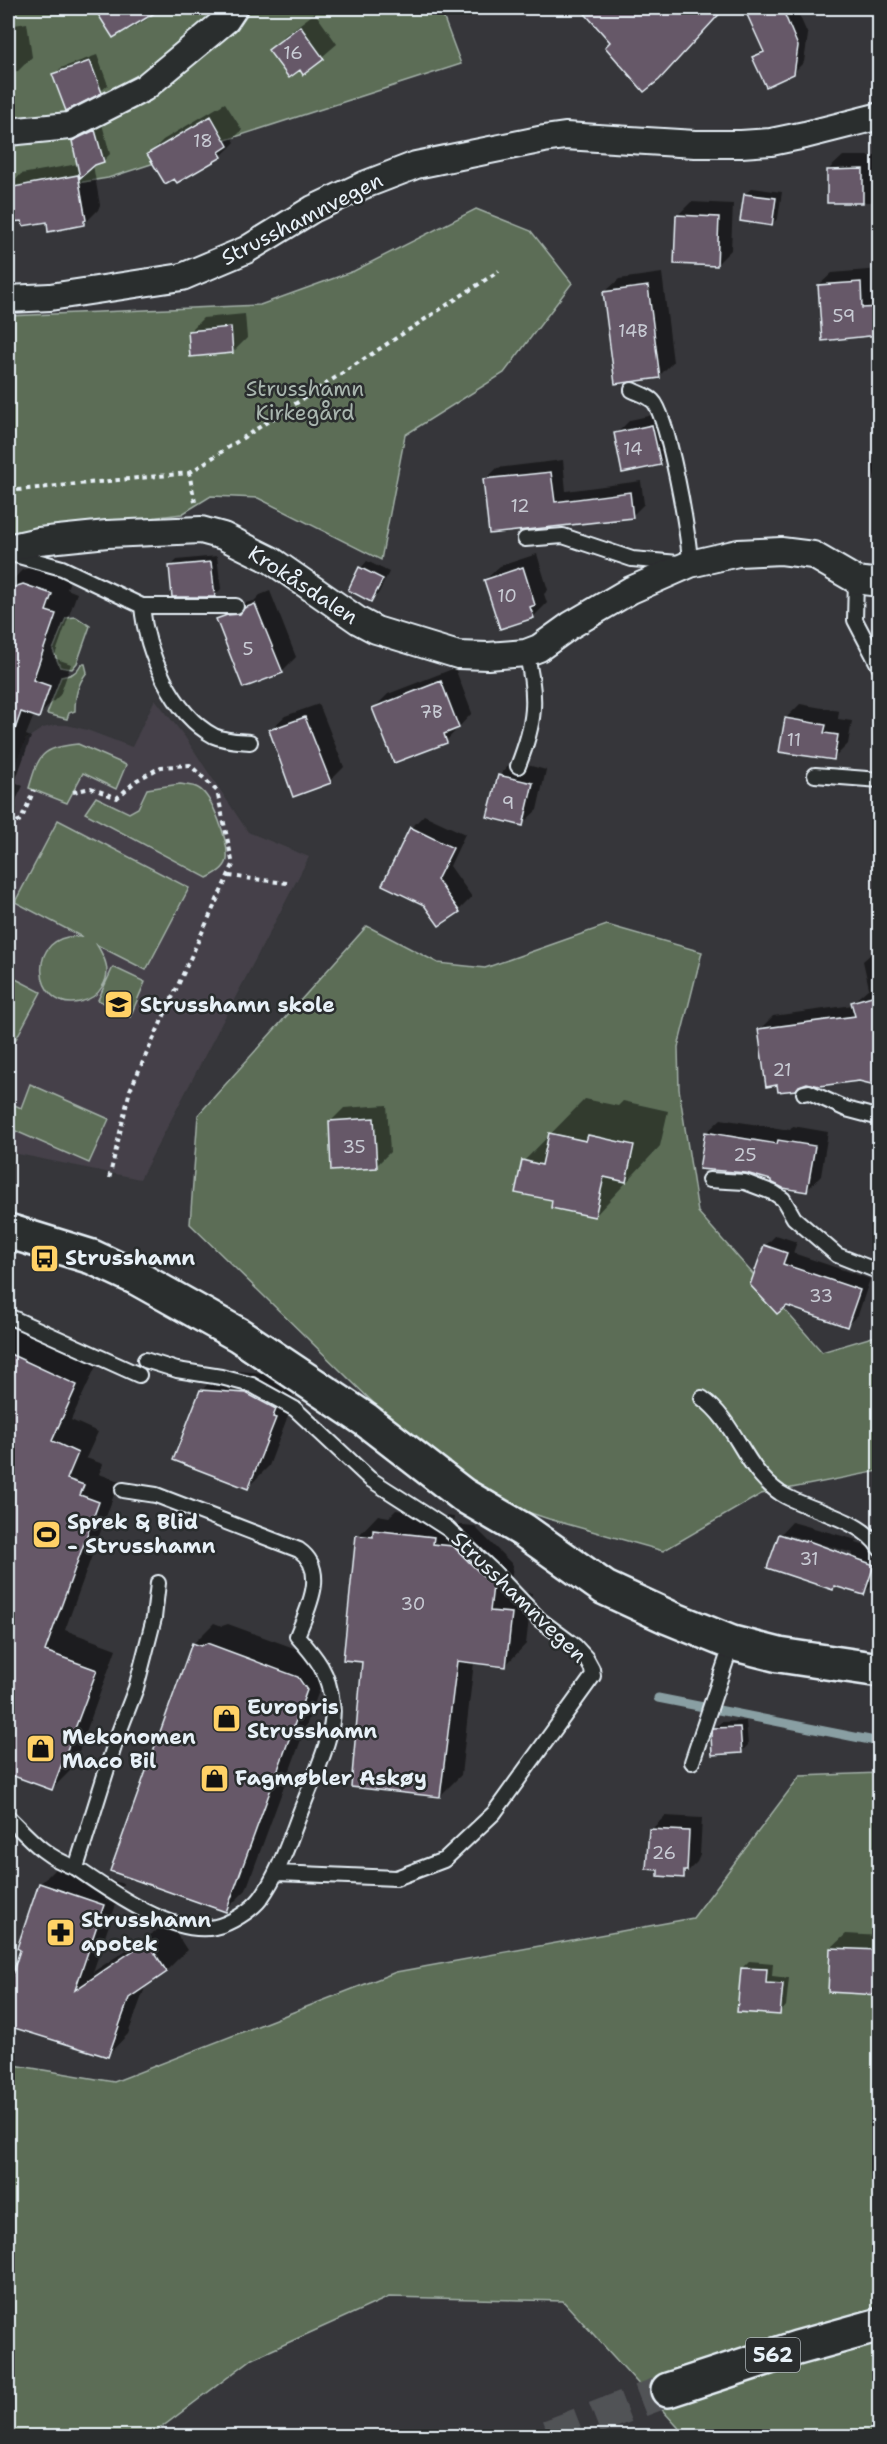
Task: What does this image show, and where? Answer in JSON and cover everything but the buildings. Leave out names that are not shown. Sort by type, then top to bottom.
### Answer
[{"type":"street","points":[[8,132],[69,126],[144,88],[226,20],[234,8]]},
{"type":"street","name":"Strusshamnvegen","points":[[8,298],[50,297],[182,277],[246,250],[313,209],[364,185],[416,165],[565,136],[695,144],[771,142],[879,116]]},
{"type":"street","name":"Krokåsdalen","points":[[8,550],[39,541],[107,534],[201,530],[223,536],[271,560],[359,621],[376,630],[458,655],[488,656],[526,653],[538,648],[571,625],[631,590],[690,564],[738,553],[781,551],[813,555],[868,581]]},
{"type":"street","name":"Strusshamnvegen","points":[[8,1231],[92,1257],[176,1299],[239,1335],[356,1413],[456,1489],[523,1530],[605,1588],[668,1617],[729,1651],[779,1655],[879,1670]]},
{"type":"street","name":"562","points":[[668,2390],[797,2348],[879,2325]]},
{"type":"lane","points":[[632,390],[653,401],[666,430],[689,540],[690,564]]},
{"type":"lane","name":"Krokåsdalen","points":[[525,538],[563,536],[632,559],[690,564]]},
{"type":"lane","points":[[8,550],[62,568],[142,606],[236,606]]},
{"type":"lane","name":"Krokåsdalen","points":[[868,581],[855,620],[879,668]]},
{"type":"lane","points":[[142,606],[143,618],[160,673],[176,701],[199,725],[214,735],[227,740],[250,742]]},
{"type":"lane","points":[[518,766],[530,736],[534,710],[526,653]]},
{"type":"lane","points":[[815,775],[879,780]]},
{"type":"lane","points":[[804,1092],[809,1092],[846,1109],[879,1118]]},
{"type":"lane","points":[[709,1180],[745,1182],[774,1193],[783,1199],[794,1218],[837,1255],[879,1272]]},
{"type":"lane","points":[[8,1317],[139,1375]]},
{"type":"lane","name":"Strusshamnvegen","points":[[145,1360],[177,1370],[252,1385],[295,1408],[370,1479],[448,1529],[493,1570],[540,1620],[575,1646],[592,1669],[593,1676],[494,1813],[444,1860],[396,1878],[277,1873]]},
{"type":"lane","points":[[702,1398],[714,1407],[726,1422],[747,1459],[768,1484],[783,1494],[831,1515],[860,1531],[879,1549]]},
{"type":"lane","points":[[8,1817],[42,1851],[57,1861],[76,1868],[121,1899],[149,1914],[190,1927],[213,1928],[229,1922],[259,1901],[277,1873],[329,1738],[333,1706],[327,1677],[315,1656],[297,1636],[315,1583],[313,1568],[308,1557],[299,1550],[156,1495],[123,1490]]},
{"type":"lane","points":[[76,1868],[116,1740],[136,1688],[154,1618],[158,1583]]},
{"type":"lane","points":[[692,1762],[729,1651]]},
{"type":"path","points":[[8,492],[189,473],[499,271]]},
{"type":"path","points":[[189,473],[201,530]]},
{"type":"path","points":[[73,792],[91,788],[117,798],[137,780],[161,767],[190,765],[217,791],[233,865],[129,1090],[109,1179]]},
{"type":"path","points":[[8,825],[21,819],[34,790]]},
{"type":"path","points":[[229,876],[287,883]]},
{"type":"shaded area","name":"Strusshamn skole","points":[[155,699],[185,737],[248,832],[309,857],[140,1179],[8,1152],[8,808],[11,807],[8,791],[9,777],[26,739],[43,728],[67,725],[132,747]]},
{"type":"green space","points":[[8,8],[440,8],[461,64],[108,178],[8,194]]},
{"type":"green space","name":"Strusshamn Kirkegård","points":[[476,209],[531,231],[572,283],[504,373],[405,435],[381,560],[258,498],[211,496],[182,514],[8,536],[8,316],[260,305],[354,271]]},
{"type":"green space","points":[[76,617],[90,626],[77,663],[72,669],[60,667],[53,650],[66,618]]},
{"type":"green space","points":[[81,664],[85,664],[87,672],[77,691],[75,711],[69,713],[67,719],[47,714],[61,677],[73,673]]},
{"type":"green space","points":[[78,744],[126,765],[116,789],[83,773],[67,803],[29,788],[43,755],[56,748]]},
{"type":"green space","points":[[180,784],[196,787],[204,793],[223,832],[227,852],[226,863],[222,869],[207,878],[85,813],[96,797],[129,813],[138,808],[147,789]]},
{"type":"green space","points":[[58,820],[189,888],[146,970],[97,945],[103,955],[107,976],[95,995],[80,1002],[64,1002],[52,995],[45,984],[42,971],[44,957],[51,945],[64,938],[82,937],[15,902]]},
{"type":"green space","points":[[607,925],[702,952],[678,1047],[679,1089],[698,1212],[822,1352],[879,1335],[879,1471],[761,1494],[663,1551],[549,1519],[464,1491],[190,1224],[198,1115],[367,926],[438,963],[485,968]]},
{"type":"green space","points":[[113,967],[145,982],[130,1017],[98,1000]]},
{"type":"green space","points":[[8,975],[41,992],[8,1054]]},
{"type":"green space","points":[[30,1084],[109,1119],[89,1163],[11,1129],[8,1135],[8,1102],[21,1108]]},
{"type":"green space","points":[[879,1773],[879,2436],[686,2436],[563,2301],[389,2297],[252,2359],[150,2436],[8,2436],[8,2064],[114,2082],[396,1972],[693,1918],[800,1776]]},
{"type":"waterway","points":[[658,1698],[880,1742]]},
{"type":"tunnel","points":[[549,2436],[668,2390]]},
{"type":"place","name":"Strusshamn skole","points":[[119,1005]]},
{"type":"place","name":"Strusshamn","points":[[44,1258]]},
{"type":"place","name":"Sprek & Blid - Strusshamn","points":[[46,1534]]},
{"type":"place","name":"Europris Strusshamn","points":[[226,1719]]},
{"type":"place","name":"Mekonomen Maco Bil","points":[[41,1749]]},
{"type":"place","name":"Fagmøbler Askøy","points":[[214,1778]]},
{"type":"place","name":"Strusshamn apotek","points":[[60,1932]]}]
